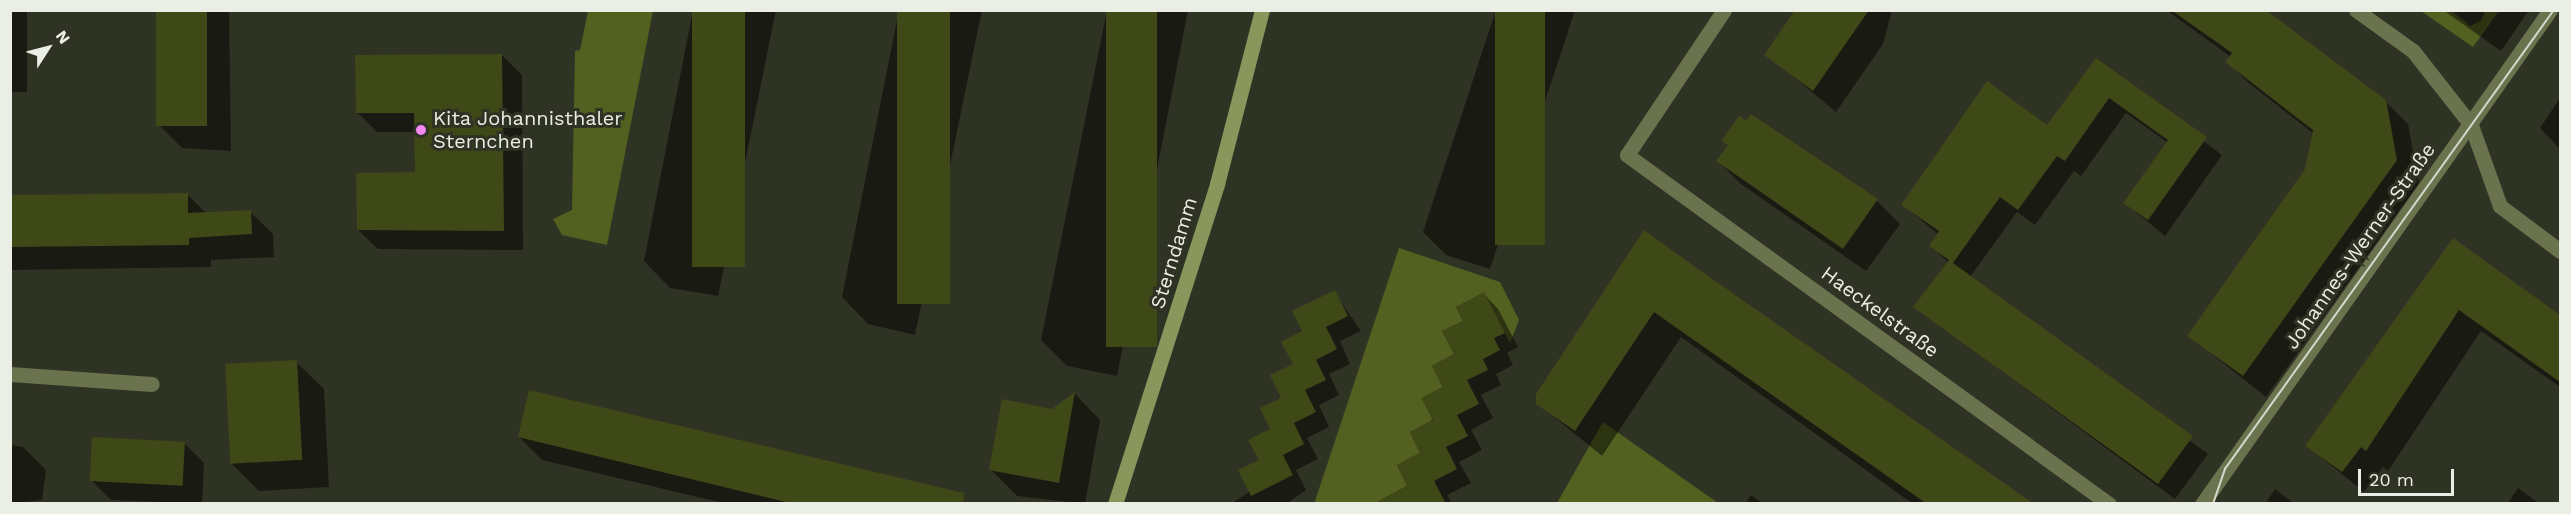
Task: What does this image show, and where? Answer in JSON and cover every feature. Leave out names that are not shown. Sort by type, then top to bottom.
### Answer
[{"type":"street","name":"Sterndamm","points":[[1115,504],[1214,195],[1262,10]]},
{"type":"street","name":"Haeckelstraße","points":[[1724,10],[1627,154],[2109,504]]},
{"type":"street","points":[[2356,10],[2414,51],[2471,125],[2500,206],[2560,250]]},
{"type":"street","name":"Johannes-Werner-Straße","points":[[2202,504],[2550,10]]},
{"type":"street","points":[[10,374],[152,384]]},
{"type":"green space","points":[[588,11],[653,11],[607,245],[562,235],[553,219],[572,210],[575,51],[580,50]]},
{"type":"green space","points":[[2421,11],[2452,11],[2470,26],[2481,21],[2485,11],[2499,11],[2473,47]]},
{"type":"green space","points":[[1399,248],[1500,282],[1519,320],[1510,343],[1484,293],[1456,307],[1463,321],[1442,331],[1454,354],[1432,366],[1443,387],[1422,398],[1433,420],[1410,432],[1420,453],[1397,465],[1407,486],[1386,497],[1389,503],[1314,504]]},
{"type":"green space","points":[[1603,422],[1718,503],[1557,503]]},
{"type":"building","points":[[156,10],[207,10],[207,126],[156,126]]},
{"type":"building","points":[[692,10],[745,10],[745,267],[692,267]]},
{"type":"building","points":[[897,10],[950,10],[950,304],[897,304]]},
{"type":"building","points":[[1106,10],[1157,10],[1157,347],[1106,347]]},
{"type":"building","points":[[1495,10],[1545,10],[1545,245],[1495,245]]},
{"type":"building","points":[[1795,10],[1869,10],[1813,91],[1764,55]]},
{"type":"building","points":[[2171,10],[2266,10],[2386,100],[2397,160],[2243,376],[2187,336],[2305,169],[2313,130],[2225,62],[2232,53]]},
{"type":"building","points":[[502,54],[504,231],[357,230],[356,173],[415,172],[414,113],[356,113],[355,55]]},
{"type":"building","points":[[2096,58],[2207,137],[2148,220],[2123,203],[2168,140],[2109,98],[2065,161],[2057,156],[2018,210],[2000,197],[1953,263],[2193,436],[2158,484],[1913,307],[1949,260],[1929,246],[1939,231],[1901,205],[1987,81],[2047,125]]},
{"type":"building","points":[[1751,114],[1878,199],[1843,249],[1716,161],[1728,145],[1721,141],[1739,116],[1746,120]]},
{"type":"building","points":[[188,193],[188,213],[251,210],[252,234],[189,238],[189,245],[10,247],[10,195]]},
{"type":"building","points":[[1644,230],[2034,504],[1927,504],[1654,312],[1575,431],[1536,404],[1536,394]]},
{"type":"building","points":[[2453,238],[2560,315],[2560,382],[2459,310],[2366,451],[2361,447],[2342,472],[2305,446]]},
{"type":"building","points":[[1335,290],[1348,316],[1326,327],[1337,349],[1316,360],[1326,380],[1305,390],[1316,412],[1294,423],[1304,444],[1283,455],[1293,475],[1251,496],[1238,470],[1259,460],[1248,440],[1270,429],[1260,408],[1281,398],[1270,375],[1293,364],[1281,342],[1302,331],[1292,311]]},
{"type":"building","points":[[1484,292],[1505,333],[1494,338],[1500,350],[1483,359],[1488,370],[1467,380],[1479,404],[1457,415],[1468,436],[1446,447],[1457,469],[1434,481],[1446,504],[1373,504],[1407,486],[1397,465],[1420,453],[1410,432],[1433,420],[1421,398],[1443,387],[1432,366],[1454,354],[1442,331],[1463,321],[1456,307]]},
{"type":"building","points":[[297,360],[302,460],[230,464],[225,364]]},
{"type":"building","points":[[529,390],[964,493],[963,504],[794,504],[518,437]]},
{"type":"building","points":[[1075,392],[1059,483],[989,470],[1002,399],[1052,409]]},
{"type":"building","points":[[92,437],[185,442],[183,486],[90,481]]},
{"type":"tram line","points":[[2213,504],[2225,469],[2554,10]]},
{"type":"place","name":"Kita Johannisthaler Sternchen","points":[[421,130]]}]
